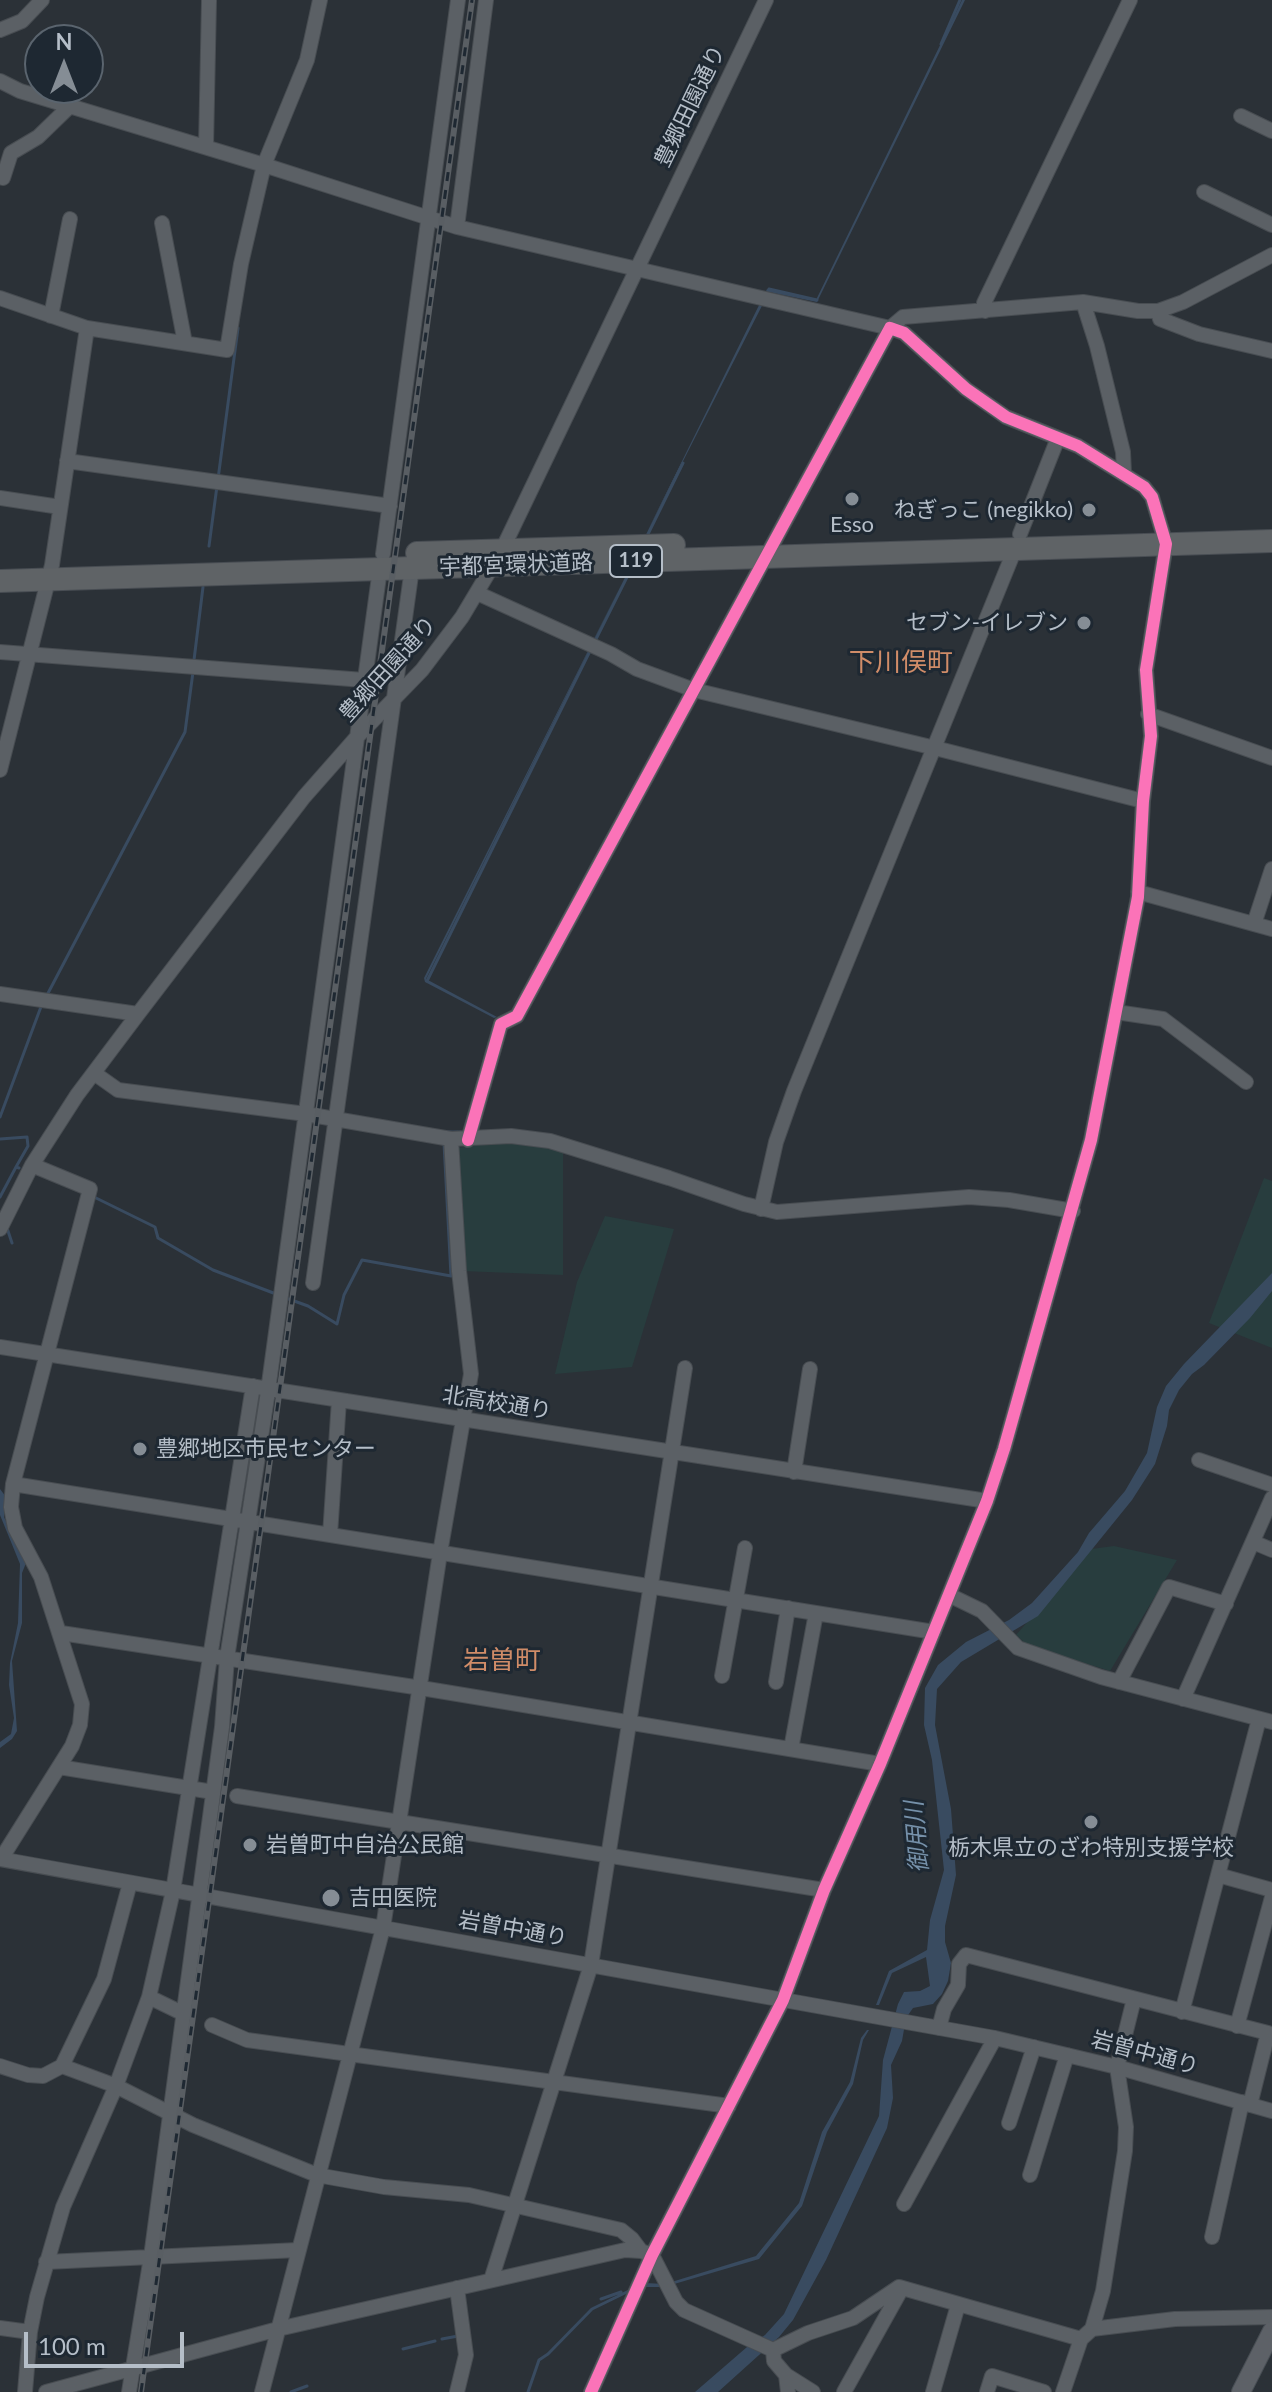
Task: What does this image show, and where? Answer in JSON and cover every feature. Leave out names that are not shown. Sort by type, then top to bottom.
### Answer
[{"type":"highway","name":"宇都宮環状道路","points":[[1163,537],[1272,526]]},
{"type":"highway","name":"宇都宮環状道路","points":[[0,581],[50,572],[1018,541],[1163,537],[1272,541]]},
{"type":"highway","name":"宇都宮環状道路","points":[[382,561],[412,568],[497,558]]},
{"type":"highway","name":"宇都宮環状道路","points":[[0,566],[50,572]]},
{"type":"main road","points":[[1241,2392],[1272,2331]]},
{"type":"street","points":[[0,30],[22,21],[42,0]]},
{"type":"street","points":[[0,298],[87,328],[227,350],[241,264],[264,165],[307,60],[320,0]]},
{"type":"street","points":[[25,2392],[30,2332],[46,2262],[63,2207],[116,2086],[149,1997],[173,1891],[231,1520],[261,1388],[306,1114],[458,0]]},
{"type":"street","points":[[457,227],[486,0]]},
{"type":"street","name":"豊郷田園通り","points":[[0,1229],[32,1165],[138,1014],[295,807],[437,652],[477,593],[497,558],[766,0]]},
{"type":"street","points":[[985,311],[984,303],[1130,0]]},
{"type":"street","points":[[206,147],[209,1]]},
{"type":"street","points":[[0,81],[20,91],[264,165],[428,219],[904,333],[966,389],[1006,417],[1078,446],[1144,487],[1152,497],[1163,537],[1146,670],[1151,736],[1143,801],[1138,892],[1091,1140],[987,1501],[880,1764],[824,1890],[783,2000],[729,2106],[647,2253],[591,2392]]},
{"type":"street","points":[[3,178],[11,153],[38,137],[70,106]]},
{"type":"street","points":[[1241,116],[1272,131]]},
{"type":"street","points":[[1204,192],[1272,225]]},
{"type":"street","points":[[51,316],[70,219]]},
{"type":"street","points":[[162,223],[185,343]]},
{"type":"street","points":[[468,1140],[501,1024],[517,1016],[890,328],[903,317],[1083,302],[1158,311],[1194,297],[1272,255]]},
{"type":"street","points":[[1083,302],[1120,437],[1124,473]]},
{"type":"street","points":[[1158,311],[1160,319],[1199,334],[1272,351]]},
{"type":"street","points":[[0,770],[50,572],[87,328]]},
{"type":"street","points":[[761,1209],[776,1142],[794,1091],[1058,438]]},
{"type":"street","points":[[67,461],[390,506]]},
{"type":"street","points":[[0,498],[60,507]]},
{"type":"street","points":[[313,1283],[412,568]]},
{"type":"street","points":[[477,593],[637,669],[694,690],[1143,801]]},
{"type":"street","points":[[0,652],[364,680]]},
{"type":"street","points":[[1148,714],[1272,758]]},
{"type":"street","points":[[1254,924],[1272,869]]},
{"type":"street","points":[[1138,892],[1272,929]]},
{"type":"street","points":[[0,994],[138,1014]]},
{"type":"street","points":[[1116,1012],[1163,1019],[1246,1082]]},
{"type":"street","points":[[94,1073],[118,1090],[306,1114],[451,1139],[511,1136],[550,1141],[777,1212],[969,1197],[1073,1211]]},
{"type":"street","points":[[262,2392],[383,1928],[440,1553],[471,1374],[459,1271],[451,1139]]},
{"type":"street","points":[[0,1859],[72,1746],[80,1725],[82,1704],[41,1577],[15,1528],[11,1507],[13,1484],[90,1189],[32,1165]]},
{"type":"street","name":"北高校通り","points":[[0,1347],[987,1501]]},
{"type":"street","points":[[491,2280],[591,1965],[685,1368]]},
{"type":"street","points":[[794,1472],[810,1369]]},
{"type":"street","points":[[129,2392],[151,2257],[222,1727],[227,1658],[248,1522],[261,1388]]},
{"type":"street","points":[[330,1535],[339,1400]]},
{"type":"street","points":[[1199,1460],[1272,1485]]},
{"type":"street","points":[[13,1484],[934,1632]]},
{"type":"street","points":[[1183,1699],[1272,1498]]},
{"type":"street","points":[[1253,1542],[1272,1550]]},
{"type":"street","points":[[722,1676],[745,1548]]},
{"type":"street","points":[[1119,1682],[1169,1587],[1226,1604]]},
{"type":"street","points":[[949,1595],[982,1611],[1018,1648],[1119,1682],[1265,1721],[1218,1875],[1182,2012]]},
{"type":"street","points":[[776,1682],[788,1608]]},
{"type":"street","points":[[791,1749],[816,1613]]},
{"type":"street","points":[[61,1633],[421,1688],[880,1764]]},
{"type":"street","points":[[59,1767],[213,1792]]},
{"type":"street","points":[[237,1796],[824,1890]]},
{"type":"street","name":"岩曽中通り","points":[[0,1859],[995,2038],[1117,2067],[1272,2111]]},
{"type":"street","points":[[1218,1875],[1272,1890]]},
{"type":"street","points":[[0,2066],[28,2075],[43,2076],[62,2066],[104,1979],[130,1883]]},
{"type":"street","points":[[1237,2026],[1272,1897]]},
{"type":"street","points":[[939,2028],[944,2009],[958,1985],[959,1964],[966,1955],[1268,2033],[1246,2104],[1212,2237]]},
{"type":"street","points":[[149,1997],[184,2014]]},
{"type":"street","points":[[1063,2392],[1103,2291],[1125,2151],[1126,2127],[1117,2067],[1134,1999]]},
{"type":"street","points":[[212,2025],[247,2040],[729,2106]]},
{"type":"street","points":[[904,2204],[995,2038]]},
{"type":"street","points":[[1009,2123],[1034,2047]]},
{"type":"street","points":[[1030,2175],[1067,2055]]},
{"type":"street","points":[[62,2066],[116,2086],[193,2125],[317,2175],[384,2187],[469,2195],[621,2230],[647,2253],[684,2310],[773,2350]]},
{"type":"street","points":[[46,2262],[298,2250]]},
{"type":"street","points":[[46,2392],[278,2329],[625,2250],[647,2253]]},
{"type":"street","points":[[457,2288],[466,2355],[457,2392]]},
{"type":"street","points":[[773,2350],[808,2333],[853,2318],[891,2290],[902,2288],[958,2305],[1087,2334],[1175,2319],[1272,2317]]},
{"type":"street","points":[[844,2392],[902,2288]]},
{"type":"street","points":[[933,2392],[958,2305]]},
{"type":"street","points":[[0,2328],[30,2332]]},
{"type":"street","points":[[773,2350],[774,2361],[786,2375],[813,2392]]},
{"type":"street","points":[[786,2375],[788,2392]]},
{"type":"street","points":[[987,2392],[992,2376],[1044,2392]]},
{"type":"green space","points":[[506,1142],[534,1144],[563,1152],[563,1275],[462,1271],[456,1148]]},
{"type":"green space","points":[[1264,1178],[1272,1181],[1272,1348],[1209,1323]]},
{"type":"green space","points":[[605,1216],[674,1229],[632,1367],[555,1374],[577,1282]]},
{"type":"green space","points":[[1114,1546],[1177,1560],[1110,1671],[1027,1645],[1016,1635],[1091,1549]]},
{"type":"water","points":[[962,0],[965,0],[817,302],[769,292],[646,534],[767,289],[816,300]]},
{"type":"water","points":[[627,573],[426,979],[497,1017],[494,1018],[425,982],[424,978]]},
{"type":"water","points":[[1272,1273],[1272,1291],[1250,1318],[1179,1390],[1169,1410],[1155,1464],[1132,1500],[1038,1616],[961,1662],[937,1689],[935,1725],[951,1809],[956,1875],[945,1926],[945,1942],[951,1963],[948,1981],[933,2004],[913,2008],[906,2018],[902,2041],[891,2065],[893,2098],[887,2128],[826,2260],[793,2320],[779,2337],[718,2392],[695,2392],[765,2335],[784,2314],[879,2116],[883,2060],[898,2004],[904,1992],[920,1991],[930,1986],[926,1957],[892,1973],[879,2005],[876,2005],[889,1971],[927,1950],[930,1920],[944,1870],[932,1760],[924,1725],[925,1688],[938,1665],[966,1642],[1009,1620],[1032,1603],[1078,1552],[1089,1533],[1125,1491],[1147,1453],[1157,1407],[1166,1386]]},
{"type":"water","points":[[0,1489],[6,1497],[4,1517],[26,1563],[22,1573],[22,1623],[12,1661],[17,1731],[0,1748],[0,1742],[11,1734],[14,1718],[9,1685],[10,1663],[18,1623],[20,1564],[0,1515]]},
{"type":"water","points":[[867,2030],[853,2084],[827,2132],[802,2206],[759,2259],[664,2287],[644,2287],[645,2283],[665,2284],[756,2256],[799,2203],[822,2132],[850,2082],[861,2038]]},
{"type":"waterway","points":[[941,44],[960,0]]},
{"type":"waterway","points":[[768,292],[769,289],[817,300]]},
{"type":"waterway","points":[[218,479],[238,328]]},
{"type":"waterway","points":[[648,534],[683,463]]},
{"type":"waterway","points":[[209,546],[217,486]]},
{"type":"waterway","points":[[595,641],[629,573]]},
{"type":"waterway","points":[[194,660],[203,587]]},
{"type":"waterway","points":[[427,981],[590,651]]},
{"type":"waterway","points":[[46,997],[185,732],[193,672]]},
{"type":"waterway","points":[[0,1117],[42,1004]]},
{"type":"waterway","points":[[443,1132],[461,1132]]},
{"type":"waterway","points":[[0,1139],[27,1137],[28,1146],[16,1167],[19,1168]]},
{"type":"waterway","points":[[286,1298],[308,1306],[337,1324],[344,1295],[362,1260],[451,1276],[444,1143]]},
{"type":"waterway","points":[[0,1197],[16,1167]]},
{"type":"waterway","points":[[92,1196],[155,1227],[158,1238],[213,1270],[276,1294]]},
{"type":"waterway","points":[[7,1228],[12,1243]]},
{"type":"waterway","points":[[528,2392],[539,2360],[592,2309],[631,2290]]},
{"type":"waterway","points":[[601,2299],[621,2292]]},
{"type":"waterway","points":[[442,2339],[458,2336]]},
{"type":"waterway","points":[[403,2349],[435,2341]]},
{"type":"waterway","points":[[291,2392],[307,2386]]},
{"type":"railway","points":[[141,2392],[472,0]]},
{"type":"cycle path","points":[[468,1140],[501,1024],[517,1016],[890,328],[904,333],[966,389],[1006,417],[1078,446],[1144,487],[1152,497],[1166,544],[1146,670],[1151,736],[1143,801],[1138,897],[1091,1140],[1004,1449],[987,1501],[880,1764],[824,1890],[783,2000],[652,2255],[591,2392]]},
{"type":"place","name":"Esso","points":[[852,499]]},
{"type":"place","name":"ねぎっこ (negikko)","points":[[1089,510]]},
{"type":"place","name":"セブン-イレブン","points":[[1084,623]]},
{"type":"place","name":"豊郷地区市民センター","points":[[140,1449]]},
{"type":"place","name":"栃木県立のざわ特別支援学校","points":[[1091,1822]]},
{"type":"place","name":"岩曽町中自治公民館","points":[[250,1845]]},
{"type":"place","name":"吉田医院","points":[[331,1898]]},
{"type":"district","name":"下川俣町","points":[[901,663]]},
{"type":"district","name":"岩曽町","points":[[502,1661]]},
{"type":"water label","name":"御用川","points":[[917,1837]]}]
